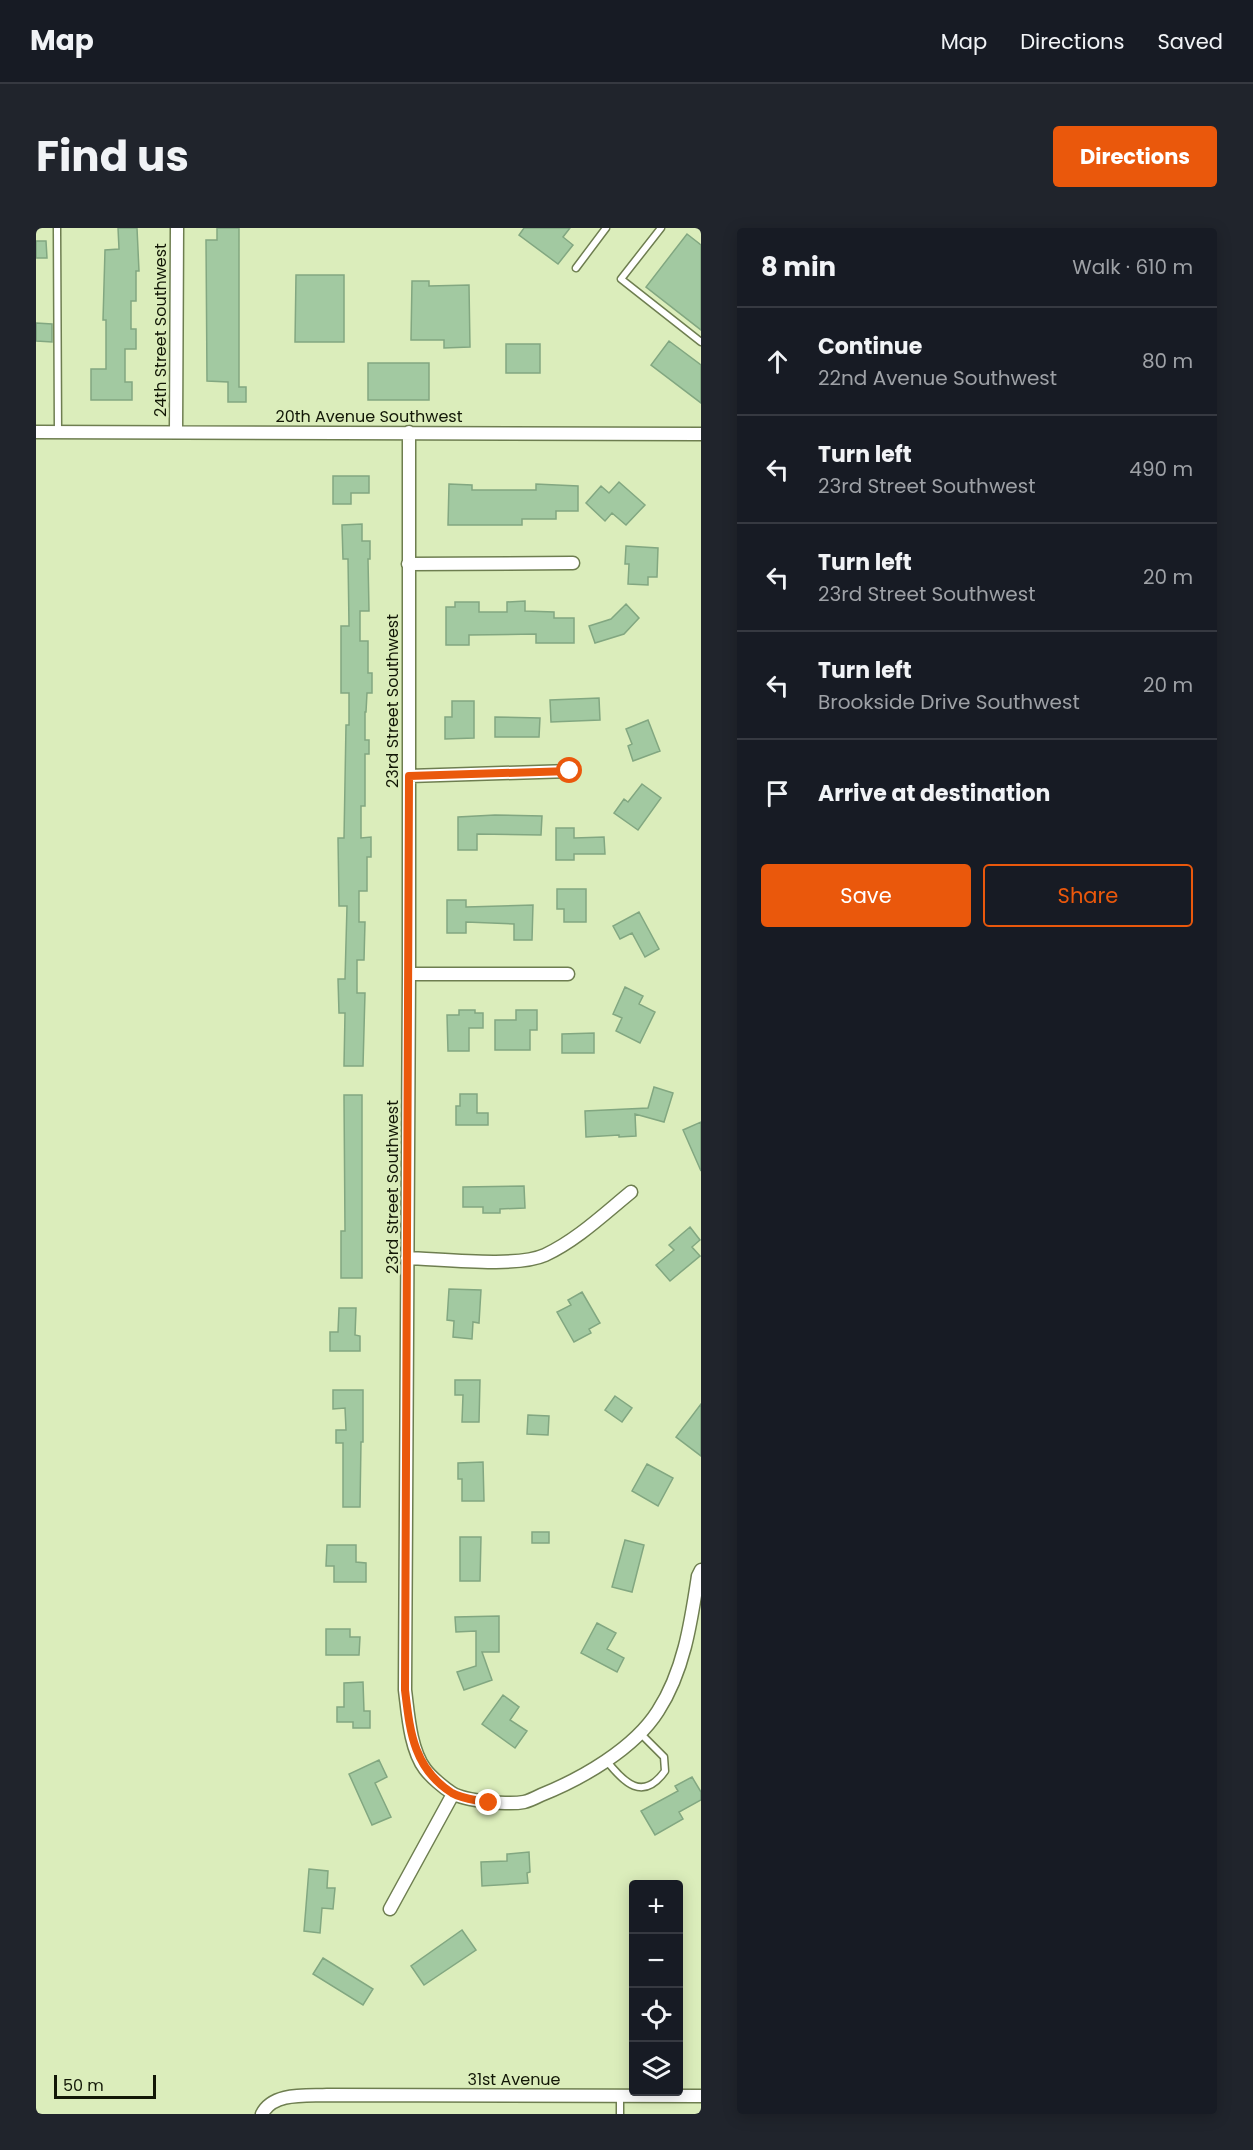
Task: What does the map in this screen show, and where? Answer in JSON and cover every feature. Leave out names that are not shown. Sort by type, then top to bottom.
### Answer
[{"type":"street","name":"24th Street Southwest","points":[[176,432],[177,228]]},
{"type":"street","name":"20th Avenue Southwest","points":[[36,432],[701,434]]},
{"type":"street","name":"23rd Street Southwest","points":[[409,432],[410,974],[405,1690],[410,1733],[424,1768],[453,1794]]},
{"type":"street","points":[[408,564],[573,563]]},
{"type":"street","points":[[409,776],[570,771]]},
{"type":"street","points":[[410,974],[568,974]]},
{"type":"street","points":[[408,1258],[510,1262],[544,1256],[577,1236],[631,1192]]},
{"type":"street","points":[[390,1909],[453,1794],[489,1803],[524,1802],[562,1787],[606,1760],[640,1733],[658,1712],[677,1674],[690,1627],[701,1570]]},
{"type":"street","name":"31st Avenue","points":[[262,2114],[266,2106],[283,2097],[327,2095],[701,2096]]},
{"type":"lane","points":[[57,228],[58,432]]},
{"type":"lane","points":[[576,267],[606,228]]},
{"type":"lane","points":[[661,228],[621,279],[701,342]]},
{"type":"lane","points":[[606,1760],[618,1776],[634,1787],[651,1785],[665,1771],[664,1757],[640,1733]]},
{"type":"lane","points":[[620,2096],[620,2114]]},
{"type":"building","points":[[118,228],[137,228],[139,271],[136,271],[136,301],[131,301],[131,329],[136,329],[136,349],[125,349],[125,382],[132,382],[132,400],[91,400],[91,369],[106,369],[106,320],[103,320],[105,250],[119,249]]},
{"type":"building","points":[[217,228],[239,228],[239,387],[246,387],[246,402],[228,402],[228,382],[207,381],[206,240],[217,240]]},
{"type":"building","points":[[524,228],[570,228],[563,237],[573,245],[558,264],[519,235]]},
{"type":"building","points":[[687,234],[701,245],[701,330],[646,287]]},
{"type":"building","points":[[36,241],[46,241],[47,258],[36,258]]},
{"type":"building","points":[[296,275],[344,275],[344,342],[295,342]]},
{"type":"building","points":[[412,281],[429,281],[429,286],[469,285],[470,347],[444,348],[444,340],[411,340]]},
{"type":"building","points":[[36,323],[52,324],[52,342],[36,341]]},
{"type":"building","points":[[669,341],[701,365],[701,403],[651,365]]},
{"type":"building","points":[[506,344],[540,344],[540,373],[506,373]]},
{"type":"building","points":[[368,363],[429,363],[429,400],[368,400]]},
{"type":"building","points":[[333,476],[369,476],[369,493],[351,493],[351,504],[333,504]]},
{"type":"building","points":[[619,482],[645,505],[626,525],[612,513],[605,521],[586,503],[601,486],[609,493]]},
{"type":"building","points":[[449,484],[472,485],[472,490],[536,490],[536,484],[578,486],[578,511],[556,511],[556,519],[522,519],[522,525],[448,525]]},
{"type":"building","points":[[362,524],[362,541],[370,541],[370,559],[368,559],[369,611],[360,611],[360,641],[368,641],[368,673],[372,673],[372,693],[367,693],[365,712],[365,740],[369,740],[369,754],[365,754],[365,806],[361,806],[361,838],[371,837],[371,857],[367,857],[367,891],[359,891],[359,922],[365,922],[364,960],[357,960],[357,993],[365,993],[363,1066],[344,1066],[345,1013],[339,1013],[338,979],[345,979],[347,906],[339,906],[338,838],[344,838],[346,725],[349,725],[349,693],[341,693],[341,626],[349,626],[348,559],[343,559],[342,525]]},
{"type":"building","points":[[626,546],[658,548],[657,577],[648,577],[648,585],[628,584],[629,564],[625,564]]},
{"type":"building","points":[[525,601],[525,611],[554,612],[554,618],[574,618],[574,643],[536,643],[536,634],[469,635],[469,645],[446,645],[446,607],[455,607],[455,602],[479,602],[479,612],[507,612],[507,602]]},
{"type":"building","points":[[626,604],[639,618],[624,634],[595,643],[589,626],[611,619]]},
{"type":"building","points":[[599,698],[600,720],[551,722],[550,700]]},
{"type":"building","points":[[452,701],[474,701],[474,738],[445,739],[445,717],[452,717]]},
{"type":"building","points":[[495,717],[540,718],[539,737],[495,737]]},
{"type":"building","points":[[648,720],[660,751],[633,761],[628,746],[632,744],[626,729]]},
{"type":"building","points":[[642,784],[661,798],[638,830],[614,813],[624,799],[628,802]]},
{"type":"building","points":[[542,816],[541,835],[477,834],[477,850],[458,850],[458,817]]},
{"type":"building","points":[[556,828],[574,828],[574,838],[604,837],[605,854],[574,854],[574,860],[556,860]]},
{"type":"building","points":[[557,889],[586,889],[586,922],[564,922],[564,909],[557,909]]},
{"type":"building","points":[[447,900],[466,900],[466,907],[533,905],[532,940],[514,940],[514,924],[466,922],[466,933],[447,933]]},
{"type":"building","points":[[639,912],[659,949],[645,957],[632,933],[620,939],[613,926]]},
{"type":"building","points":[[625,987],[643,996],[639,1004],[655,1012],[640,1043],[616,1031],[622,1018],[613,1014]]},
{"type":"building","points":[[459,1010],[475,1010],[475,1013],[483,1013],[483,1028],[469,1028],[469,1051],[448,1051],[447,1015],[459,1015]]},
{"type":"building","points":[[516,1010],[537,1010],[537,1030],[530,1030],[530,1050],[495,1050],[495,1020],[516,1020]]},
{"type":"building","points":[[594,1033],[594,1053],[562,1053],[562,1034]]},
{"type":"building","points":[[654,1087],[673,1093],[664,1122],[635,1114],[636,1136],[586,1137],[585,1111],[648,1108]]},
{"type":"building","points":[[460,1094],[477,1094],[477,1113],[488,1113],[488,1125],[456,1125],[456,1106],[460,1106]]},
{"type":"building","points":[[344,1095],[362,1095],[362,1278],[341,1278],[341,1231],[345,1231]]},
{"type":"building","points":[[701,1122],[701,1171],[683,1130]]},
{"type":"building","points":[[524,1186],[525,1208],[500,1209],[500,1213],[483,1213],[483,1207],[463,1207],[463,1187]]},
{"type":"building","points":[[690,1227],[700,1240],[692,1247],[700,1256],[670,1281],[656,1265],[674,1250],[669,1245]]},
{"type":"building","points":[[449,1289],[481,1290],[479,1323],[473,1322],[472,1339],[453,1337],[454,1321],[447,1320]]},
{"type":"building","points":[[582,1292],[600,1323],[589,1329],[591,1333],[574,1342],[557,1312],[571,1305],[568,1300]]},
{"type":"building","points":[[339,1308],[356,1308],[355,1335],[360,1336],[360,1351],[330,1351],[330,1332],[338,1332]]},
{"type":"building","points":[[455,1380],[480,1380],[479,1422],[462,1422],[463,1395],[455,1395]]},
{"type":"building","points":[[333,1390],[363,1390],[360,1507],[343,1507],[343,1443],[336,1443],[336,1430],[346,1430],[345,1408],[333,1409]]},
{"type":"building","points":[[615,1396],[632,1408],[622,1422],[605,1410]]},
{"type":"building","points":[[701,1404],[701,1456],[676,1437]]},
{"type":"building","points":[[528,1415],[549,1416],[548,1435],[527,1434]]},
{"type":"building","points":[[483,1462],[484,1501],[462,1501],[462,1479],[458,1479],[458,1463]]},
{"type":"building","points":[[647,1464],[673,1478],[658,1506],[632,1491]]},
{"type":"building","points":[[532,1532],[549,1532],[549,1543],[532,1543]]},
{"type":"building","points":[[460,1537],[481,1537],[480,1581],[460,1581]]},
{"type":"building","points":[[625,1540],[644,1545],[632,1592],[612,1587]]},
{"type":"building","points":[[327,1545],[356,1545],[356,1562],[366,1563],[366,1582],[334,1582],[334,1566],[326,1566]]},
{"type":"building","points":[[499,1616],[499,1652],[482,1652],[492,1680],[464,1690],[457,1672],[476,1666],[476,1631],[456,1632],[455,1617]]},
{"type":"building","points":[[597,1623],[616,1633],[607,1649],[624,1658],[617,1672],[581,1653]]},
{"type":"building","points":[[326,1629],[350,1629],[350,1637],[360,1637],[359,1655],[326,1655]]},
{"type":"building","points":[[363,1682],[364,1711],[370,1711],[370,1728],[353,1728],[353,1722],[337,1722],[337,1707],[344,1707],[344,1683]]},
{"type":"building","points":[[503,1695],[519,1707],[510,1720],[527,1731],[515,1748],[482,1724]]},
{"type":"building","points":[[379,1760],[387,1777],[375,1783],[391,1817],[372,1825],[349,1774]]},
{"type":"building","points":[[692,1777],[701,1792],[701,1800],[679,1812],[683,1819],[655,1835],[641,1811],[678,1791],[675,1786]]},
{"type":"building","points":[[529,1852],[528,1883],[482,1886],[481,1862],[507,1861],[507,1854]]},
{"type":"building","points":[[309,1869],[328,1871],[327,1888],[335,1888],[333,1909],[322,1908],[320,1933],[304,1931]]},
{"type":"building","points":[[462,1930],[476,1950],[424,1985],[411,1966]]},
{"type":"building","points":[[323,1958],[373,1989],[363,2005],[313,1974]]},
{"type":"route","points":[[489,1803],[453,1794],[424,1768],[410,1733],[405,1690],[410,974],[409,776],[570,771]]}]
